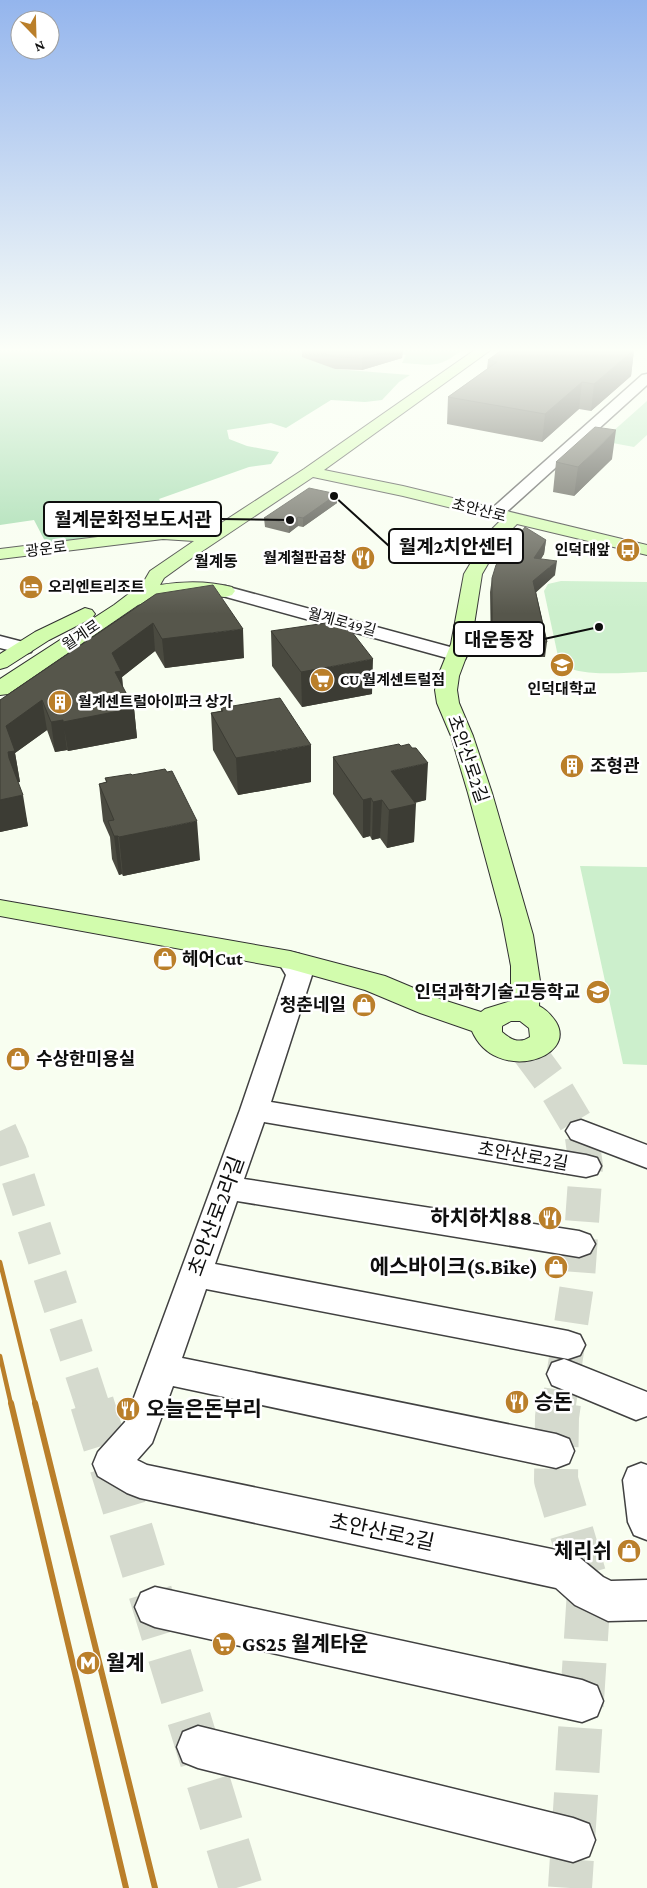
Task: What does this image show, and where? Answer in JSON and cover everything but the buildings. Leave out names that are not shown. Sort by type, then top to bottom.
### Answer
[{"type":"street","name":"월계로","points":[[0,689],[107,612],[133,582],[170,565],[210,536],[310,472],[359,437]]},
{"type":"street","points":[[504,516],[586,437]]},
{"type":"street","name":"초안산로","points":[[310,472],[403,491],[647,550]]},
{"type":"street","points":[[136,538],[261,504]]},
{"type":"street","name":"초안산로2길","points":[[504,516],[496,536],[473,574],[458,655],[448,672],[447,697],[462,734],[488,819],[514,918],[527,978],[524,1012]]},
{"type":"street","name":"광운로","points":[[0,554],[136,538],[184,534],[210,536]]},
{"type":"street","points":[[136,538],[160,539],[172,542],[178,548],[170,565],[176,574],[225,591]]},
{"type":"street","name":"월계로","points":[[0,674],[150,587],[170,565]]},
{"type":"street","points":[[0,663],[42,636],[143,597],[178,588],[191,587],[225,591]]},
{"type":"street","name":"월계로49길","points":[[225,591],[458,655]]},
{"type":"street","points":[[0,704],[88,647],[107,612]]},
{"type":"street","points":[[0,642],[24,648]]},
{"type":"street","points":[[0,908],[290,960],[375,983],[430,1006],[487,1025]]},
{"type":"street","name":"초안산로2라길","points":[[111,1464],[139,1432],[196,1274],[299,975],[290,960]]},
{"type":"street","points":[[509,1011],[524,1012],[538,1018],[544,1024],[546,1038],[541,1045],[534,1049],[513,1051],[494,1044],[488,1037],[487,1025],[492,1017],[509,1011]]},
{"type":"street","name":"초안산로2길","points":[[254,1110],[586,1166]]},
{"type":"street","name":"초안산로2길","points":[[581,1131],[647,1157]]},
{"type":"street","points":[[226,1188],[579,1244]]},
{"type":"street","points":[[196,1274],[566,1360],[636,1404]]},
{"type":"street","points":[[162,1368],[556,1451]]},
{"type":"street","name":"초안산로2길","points":[[111,1464],[140,1481],[566,1571],[589,1591],[608,1601],[647,1600]]},
{"type":"street","points":[[641,1480],[647,1522]]},
{"type":"street","points":[[155,1607],[582,1701]]},
{"type":"street","points":[[198,1747],[573,1840]]},
{"type":"green space","points":[[0,437],[229,437],[229,439],[247,446],[279,452],[271,464],[249,467],[159,499],[165,509],[151,525],[109,535],[46,543],[34,520],[0,525]]},
{"type":"green space","points":[[606,437],[645,437],[634,447],[602,441]]},
{"type":"green space","points":[[561,581],[647,582],[647,672],[588,672],[566,667],[559,661],[544,591],[548,584]]},
{"type":"green space","points":[[580,866],[647,867],[647,1065],[623,1064]]},
{"type":"tunnel","points":[[528,1051],[554,1086],[581,1131],[586,1166],[578,1278],[559,1404]]},
{"type":"tunnel","points":[[0,1131],[10,1153],[92,1404]]},
{"type":"tunnel","points":[[92,1403],[241,1888]]},
{"type":"tunnel","points":[[559,1403],[556,1480],[589,1591],[570,1888]]},
{"type":"railway","points":[[0,1262],[35,1404]]},
{"type":"railway","points":[[0,1356],[11,1404]]},
{"type":"railway","points":[[11,1403],[126,1888]]},
{"type":"railway","points":[[35,1403],[155,1888]]},
{"type":"place","name":"월계2치안센터","points":[[334,496]]},
{"type":"place","name":"월계문화정보도서관","points":[[290,520]]},
{"type":"place","name":"인덕대앞","points":[[628,550]]},
{"type":"place","name":"월계철판곱창","points":[[363,558]]},
{"type":"place","name":"오리엔트리조트","points":[[31,587]]},
{"type":"place","name":"대운동장","points":[[599,627]]},
{"type":"place","name":"인덕대학교","points":[[562,665]]},
{"type":"place","name":"CU 월계센트럴점","points":[[322,680]]},
{"type":"place","name":"월계센트럴아이파크 상가","points":[[60,702]]},
{"type":"place","name":"조형관","points":[[572,766]]},
{"type":"place","name":"헤어Cut","points":[[165,959]]},
{"type":"place","name":"인덕과학기술고등학교","points":[[598,992]]},
{"type":"place","name":"청춘네일","points":[[364,1005]]},
{"type":"place","name":"수상한미용실","points":[[18,1059]]},
{"type":"place","name":"하치하치88","points":[[550,1218]]},
{"type":"place","name":"에스바이크(S.Bike)","points":[[556,1267]]},
{"type":"place","name":"승돈","points":[[517,1402]]},
{"type":"place","name":"오늘은돈부리","points":[[128,1409]]},
{"type":"place","name":"체리쉬","points":[[629,1551]]},
{"type":"place","name":"GS25 월계타운","points":[[224,1644]]},
{"type":"place","name":"월계","points":[[88,1663]]},
{"type":"district","name":"월계동","points":[[216,561]]}]
